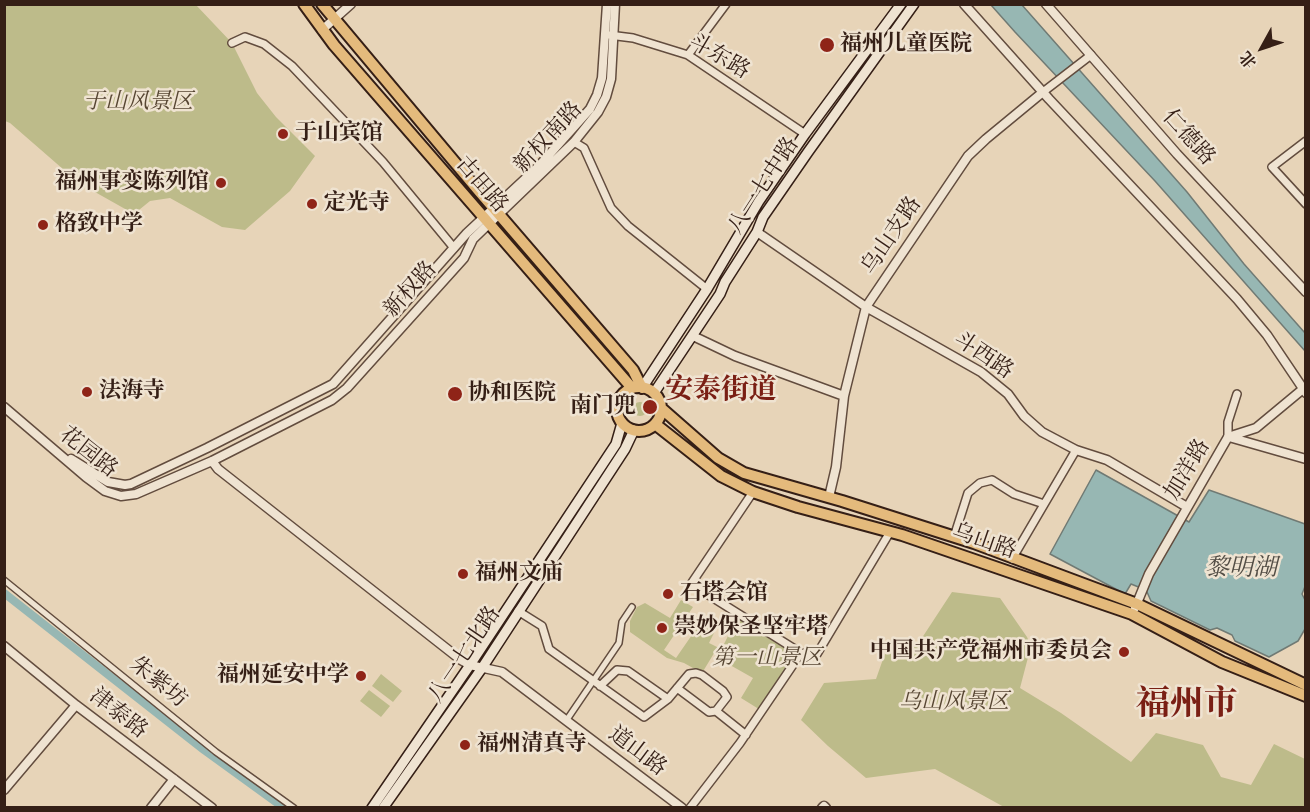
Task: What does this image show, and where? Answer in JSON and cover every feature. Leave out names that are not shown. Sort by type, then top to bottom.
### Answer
[{"type":"main road","name":"古田路","points":[[304,4],[322,30],[485,220],[637,388]]},
{"type":"main road","name":"古田路","points":[[322,4],[633,370],[637,388]]},
{"type":"main road","name":"八一七中路","points":[[637,388],[707,289],[759,201],[805,134],[902,4]]},
{"type":"main road","name":"八一七中路","points":[[654,393],[693,336],[757,232],[763,217],[914,4]]},
{"type":"main road","points":[[372,807],[470,665],[616,444],[622,423],[617,410],[621,397],[637,388],[654,393],[661,408],[655,424],[645,430],[634,430],[622,423]]},
{"type":"main road","name":"乌山路","points":[[661,408],[718,458],[744,473],[830,497],[954,537],[1134,609],[1305,685]]},
{"type":"main road","name":"乌山路","points":[[655,424],[721,476],[753,492],[890,532],[1134,609],[1222,662],[1305,696]]},
{"type":"main road","name":"八一七北路","points":[[383,807],[482,668],[625,449],[634,430]]},
{"type":"street","points":[[322,30],[351,4]]},
{"type":"street","name":"新权南路","points":[[496,211],[574,142],[598,112],[612,79],[607,4]]},
{"type":"street","name":"新权南路","points":[[496,211],[590,109],[602,78],[615,4]]},
{"type":"street","points":[[688,55],[726,4]]},
{"type":"street","points":[[964,4],[1237,299],[1267,334],[1304,390]]},
{"type":"street","name":"仁德路","points":[[1046,4],[1177,154],[1305,292]]},
{"type":"street","name":"斗东路","points":[[610,35],[633,38],[688,55],[805,134]]},
{"type":"street","points":[[232,43],[245,37],[255,40],[264,44],[292,66],[383,162],[454,248]]},
{"type":"street","name":"乌山支路","points":[[830,497],[836,467],[844,396],[866,307],[968,156],[1090,55]]},
{"type":"street","points":[[1305,141],[1272,167],[1305,204]]},
{"type":"street","points":[[574,142],[584,148],[611,208],[628,226],[707,289]]},
{"type":"street","name":"新权路","points":[[339,377],[454,248],[496,211]]},
{"type":"street","name":"新权路","points":[[347,388],[464,258],[485,220]]},
{"type":"street","name":"斗西路","points":[[757,232],[866,307],[981,372],[1008,394],[1033,425],[1052,439],[1107,460],[1187,507]]},
{"type":"street","points":[[693,336],[735,356],[844,396]]},
{"type":"street","name":"花园路","points":[[42,441],[102,479],[118,484],[131,484],[323,390],[339,377]]},
{"type":"street","name":"花园路","points":[[42,441],[105,491],[122,495],[136,494],[212,461],[332,400],[347,388]]},
{"type":"street","name":"加洋路","points":[[1134,609],[1141,588],[1228,437],[1256,428],[1304,390]]},
{"type":"street","points":[[1237,394],[1228,422],[1228,437],[1305,459]]},
{"type":"street","points":[[4,407],[42,441]]},
{"type":"street","points":[[1012,559],[1076,450]]},
{"type":"street","points":[[212,461],[218,469],[470,665]]},
{"type":"street","points":[[954,537],[968,493],[980,483],[992,480],[1014,494],[1044,504]]},
{"type":"street","points":[[753,492],[691,584],[801,652],[817,654],[890,532]]},
{"type":"street","name":"朱紫坊","points":[[4,579],[216,752],[294,807]]},
{"type":"street","points":[[566,721],[597,684],[619,643],[622,622],[632,608]]},
{"type":"street","points":[[518,611],[542,626],[549,649],[644,717],[668,699],[677,688],[689,674],[702,675],[723,691],[727,697],[716,711],[709,712],[677,688]]},
{"type":"street","name":"津泰路","points":[[4,646],[76,705],[212,807]]},
{"type":"street","points":[[690,807],[746,735],[801,652]]},
{"type":"street","name":"道山路","points":[[470,665],[502,672],[682,807]]},
{"type":"street","points":[[597,684],[617,670],[628,671],[668,699]]},
{"type":"street","points":[[4,790],[76,705]]},
{"type":"street","points":[[716,711],[746,735]]},
{"type":"street","points":[[151,807],[174,779]]},
{"type":"green space","name":"于山风景区","points":[[4,5],[196,5],[232,43],[257,93],[276,117],[315,156],[290,191],[245,230],[222,227],[170,198],[150,201],[134,214],[79,183],[5,121]]},
{"type":"green space","points":[[637,402],[643,402],[647,409],[643,416],[637,416],[633,412],[633,406]]},
{"type":"green space","name":"乌山风景区","points":[[952,592],[1000,598],[1031,646],[1020,688],[1061,713],[1131,762],[1156,733],[1203,745],[1221,777],[1251,785],[1274,744],[1305,759],[1305,807],[1004,807],[935,769],[866,778],[801,720],[824,683],[876,679],[888,645],[916,647]]},
{"type":"green space","name":"第一山景区","points":[[681,600],[693,607],[664,650],[676,658],[705,616],[719,623],[709,643],[722,648],[739,614],[801,653],[762,711],[741,698],[753,678],[730,665],[722,653],[716,650],[702,673],[684,663],[667,658],[630,632],[630,621],[637,607],[645,603],[670,618]]},
{"type":"green space","points":[[381,674],[402,691],[393,702],[372,686]]},
{"type":"green space","points":[[369,690],[390,706],[381,717],[360,701]]},
{"type":"water","points":[[991,5],[1022,5],[1187,192],[1244,264],[1305,333],[1305,351],[1155,181]]},
{"type":"water","name":"黎明湖","points":[[1096,470],[1189,522],[1209,490],[1305,524],[1306,584],[1302,594],[1305,600],[1305,629],[1298,641],[1269,657],[1235,641],[1232,635],[1217,628],[1210,630],[1151,601],[1147,592],[1141,588],[1131,584],[1125,594],[1050,554]]},
{"type":"waterway","points":[[4,593],[204,750],[284,808]]},
{"type":"place","name":"福州儿童医院","points":[[827,45]]},
{"type":"place","name":"于山宾馆","points":[[283,134]]},
{"type":"place","name":"福州事变陈列馆","points":[[221,183]]},
{"type":"place","name":"定光寺","points":[[312,204]]},
{"type":"place","name":"格致中学","points":[[43,225]]},
{"type":"place","name":"法海寺","points":[[87,392]]},
{"type":"place","name":"协和医院","points":[[455,394]]},
{"type":"place","name":"南门兜","points":[[650,407]]},
{"type":"place","name":"福州文庙","points":[[463,574]]},
{"type":"place","name":"石塔会馆","points":[[668,594]]},
{"type":"place","name":"崇妙保圣坚牢塔","points":[[662,628]]},
{"type":"place","name":"中国共产党福州市委员会","points":[[1124,652]]},
{"type":"place","name":"福州延安中学","points":[[361,676]]},
{"type":"place","name":"福州清真寺","points":[[465,745]]},
{"type":"district","name":"安泰街道","points":[[721,391]]},
{"type":"district","name":"福州市","points":[[1187,706]]}]
